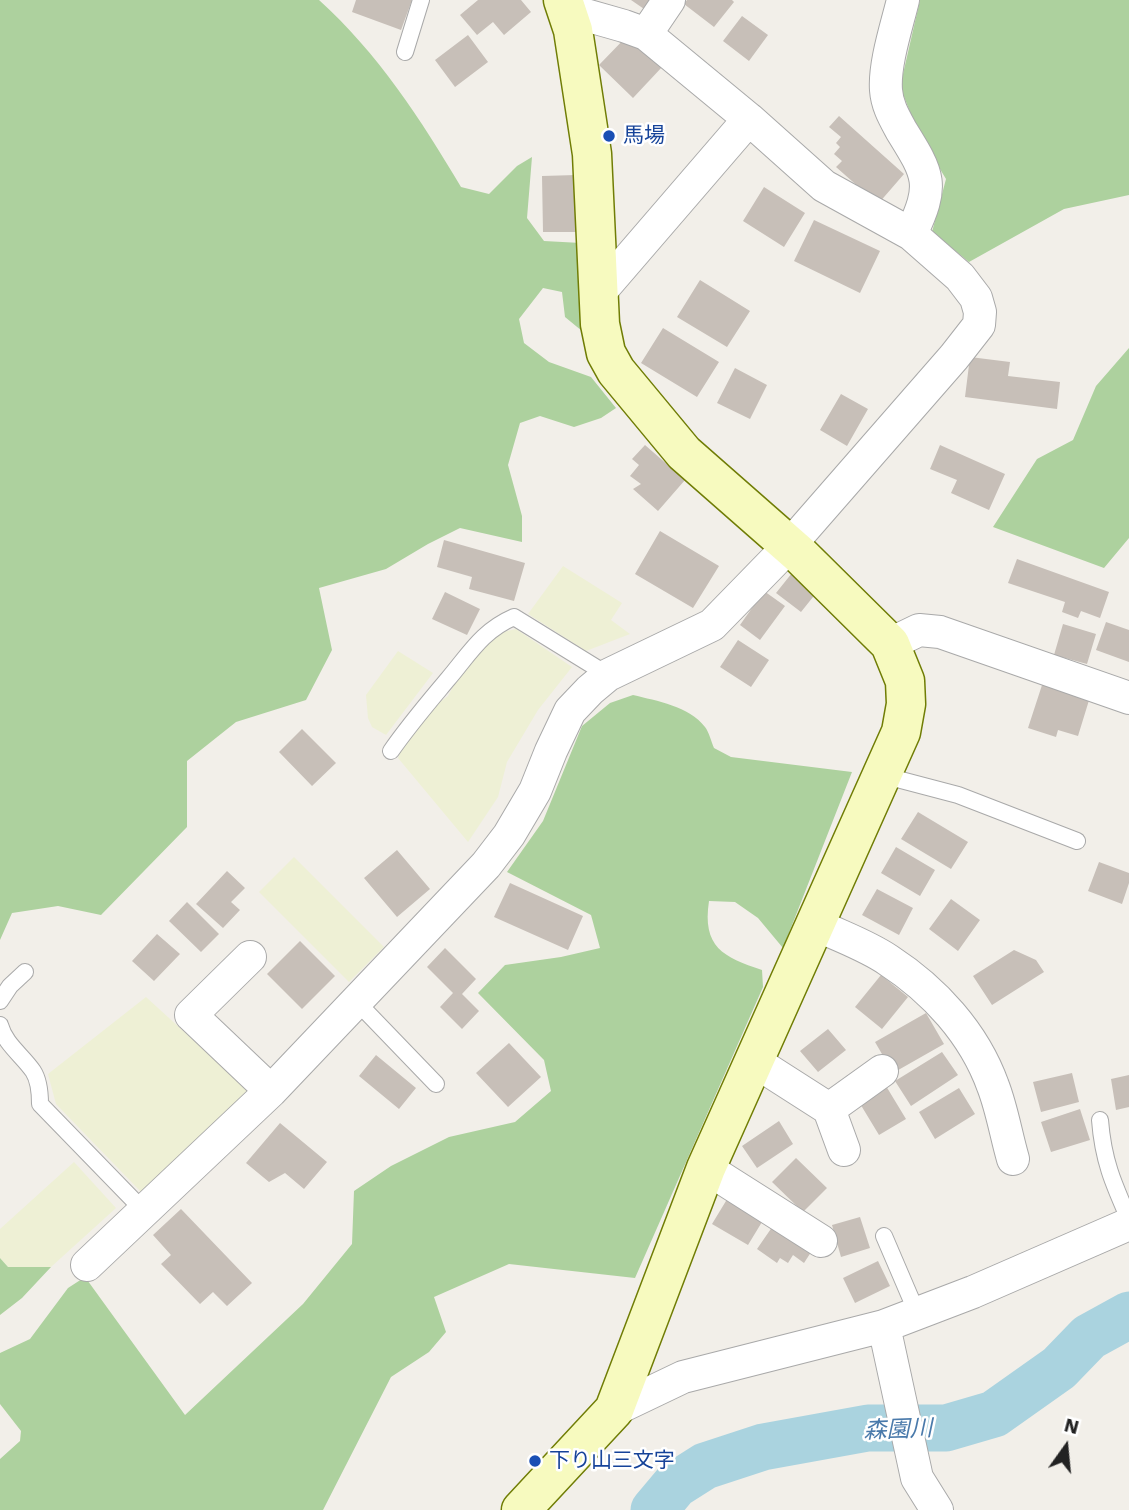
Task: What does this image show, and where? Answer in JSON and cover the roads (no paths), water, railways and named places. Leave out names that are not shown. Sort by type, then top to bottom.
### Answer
[{"type":"street","points":[[646,34],[669,0]]},
{"type":"street","points":[[903,0],[891,48],[886,89],[891,112],[920,159],[926,177],[927,193],[911,234]]},
{"type":"street","points":[[87,1265],[271,1091],[486,865],[509,835],[535,790],[570,711],[608,675],[712,625],[789,546],[954,358],[979,325],[981,312],[976,298],[960,277],[911,234],[824,186],[749,119],[646,34],[565,5]]},
{"type":"street","points":[[565,5],[593,154],[600,324],[606,353],[616,371],[684,453],[789,546],[890,644],[905,681],[906,704],[901,732],[706,1168],[614,1410]]},
{"type":"street","points":[[600,292],[749,119]]},
{"type":"street","points":[[890,644],[919,630],[940,632],[1129,698]]},
{"type":"street","points":[[815,924],[886,958],[941,1002],[966,1033],[993,1085],[1013,1159]]},
{"type":"street","points":[[250,957],[191,1015],[271,1091]]},
{"type":"street","points":[[754,1061],[829,1109],[845,1150]]},
{"type":"street","points":[[829,1109],[882,1071]]},
{"type":"street","points":[[706,1168],[821,1241]]},
{"type":"street","points":[[521,1510],[614,1410],[682,1377],[884,1325],[973,1292],[1129,1221]]},
{"type":"street","points":[[884,1325],[916,1478],[937,1510]]},
{"type":"lane","points":[[405,52],[421,0]]},
{"type":"lane","points":[[391,751],[417,713],[458,667],[474,644],[498,624],[514,617],[608,675]]},
{"type":"lane","points":[[882,775],[958,795],[1077,841]]},
{"type":"lane","points":[[0,1001],[10,986],[25,972]]},
{"type":"lane","points":[[356,1001],[436,1084]]},
{"type":"lane","points":[[0,1025],[2,1035],[34,1072],[40,1104],[144,1211]]},
{"type":"lane","points":[[1100,1120],[1102,1150],[1129,1221]]},
{"type":"lane","points":[[884,1236],[917,1313]]},
{"type":"waterway","name":"森園川","points":[[654,1510],[675,1485],[705,1466],[763,1447],[868,1428],[946,1428],[994,1414],[1059,1368],[1089,1337],[1129,1315]]},
{"type":"place","name":"馬場","points":[[609,136]]},
{"type":"place","name":"下り山三文字","points":[[535,1461]]}]
